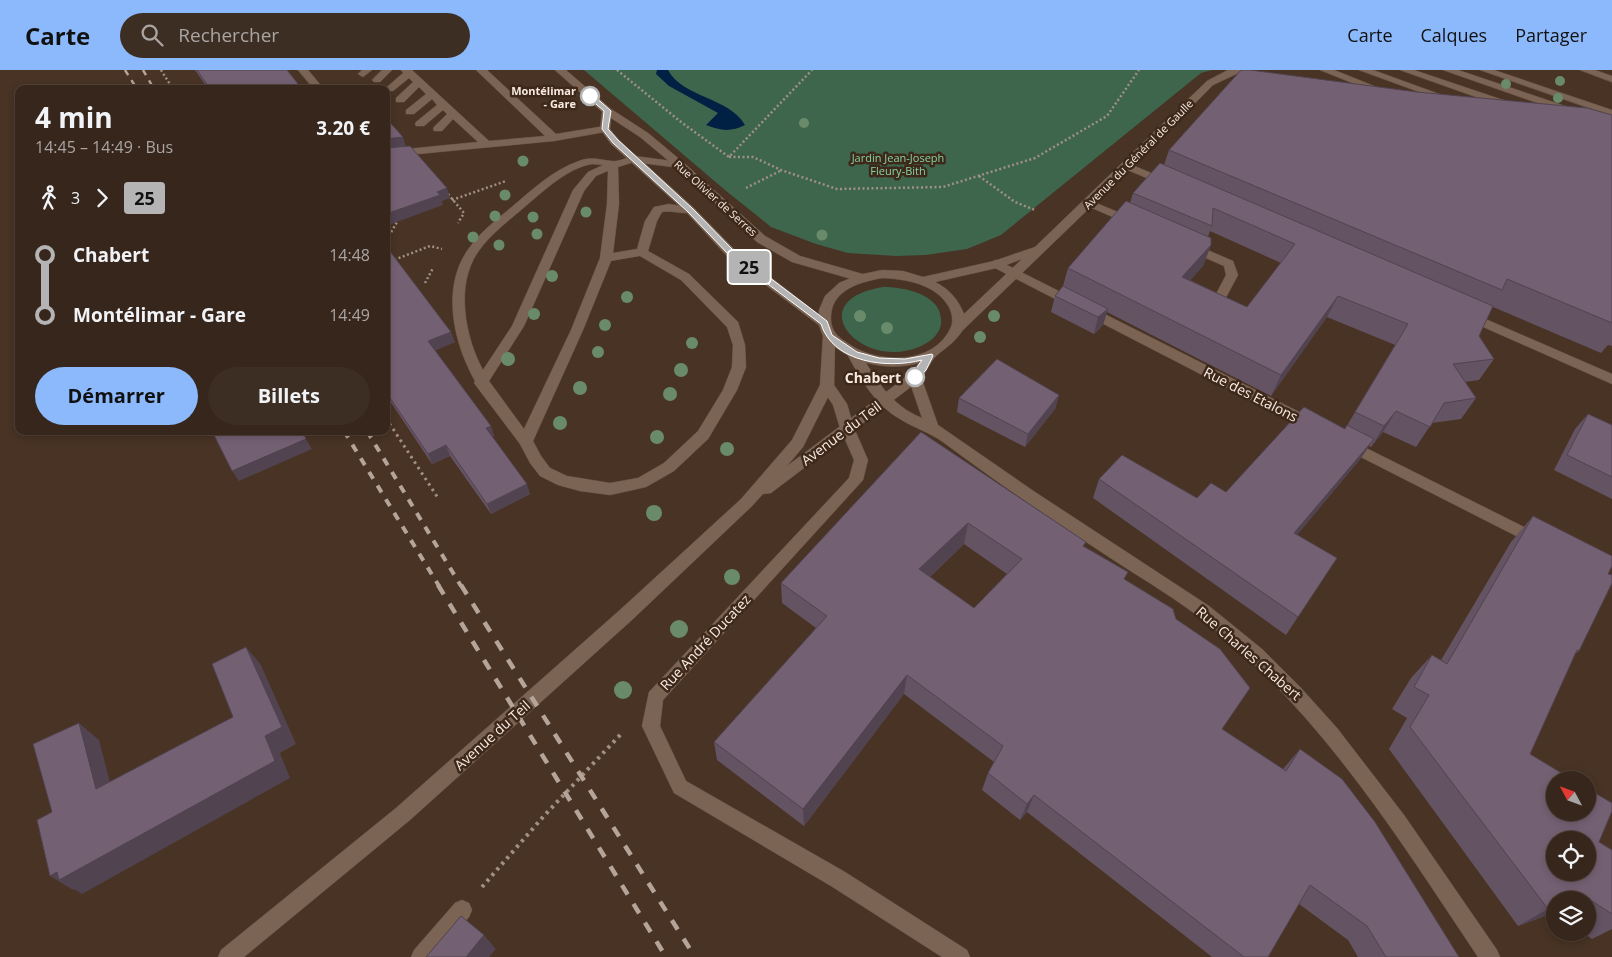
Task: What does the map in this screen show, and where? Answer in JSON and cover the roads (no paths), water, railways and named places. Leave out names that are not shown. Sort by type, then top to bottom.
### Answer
[{"type":"street","points":[[303,70],[316,85]]},
{"type":"street","points":[[377,80],[387,70]]},
{"type":"street","points":[[481,70],[554,138]]},
{"type":"street","name":"Rue Olivier de Serres","points":[[560,70],[607,111],[644,135],[680,165],[761,239],[796,259],[862,278]]},
{"type":"street","name":"Avenue du Général de Gaulle","points":[[958,327],[1128,166],[1210,83],[1228,73],[1240,70]]},
{"type":"street","points":[[1324,70],[1394,95]]},
{"type":"street","points":[[1364,70],[1456,105],[1439,106]]},
{"type":"street","points":[[1405,70],[1516,109],[1482,109]]},
{"type":"street","points":[[1448,70],[1574,112]]},
{"type":"street","points":[[1485,70],[1612,113]]},
{"type":"street","points":[[1585,70],[1612,79]]},
{"type":"street","points":[[390,89],[408,71],[487,145]]},
{"type":"street","points":[[400,100],[419,82]]},
{"type":"street","points":[[410,112],[432,94]]},
{"type":"street","points":[[420,124],[443,105]]},
{"type":"street","points":[[390,154],[554,138],[605,129],[607,111]]},
{"type":"street","points":[[1534,111],[1574,112],[1612,118]]},
{"type":"street","points":[[438,129],[453,114]]},
{"type":"street","name":"Rue Olivier de Serres","points":[[605,129],[634,159],[690,210],[730,252],[826,330]]},
{"type":"street","points":[[481,383],[518,326],[579,190],[592,174],[612,165],[634,159],[680,165]]},
{"type":"street","points":[[606,258],[642,252],[685,277],[733,324],[739,345],[739,367],[730,390],[704,435],[669,467],[641,483],[610,489],[563,481],[545,472],[534,459],[526,441],[481,383],[466,351],[459,319],[459,282],[468,259],[486,237],[531,196],[571,169],[590,161],[612,165]]},
{"type":"street","points":[[526,441],[577,330],[606,258],[613,204],[612,165]]},
{"type":"street","points":[[1128,166],[1180,188]]},
{"type":"street","points":[[1089,203],[1145,227]]},
{"type":"street","points":[[642,252],[650,221],[658,209],[669,207],[690,210]]},
{"type":"street","points":[[1180,243],[1229,264],[1232,275],[1219,300]]},
{"type":"street","name":"Avenue du Général de Gaulle","points":[[923,281],[997,264],[1042,248]]},
{"type":"street","name":"Rue des Etalons","points":[[997,264],[1320,429]]},
{"type":"street","points":[[882,274],[903,275],[923,281],[939,289],[951,300],[958,313],[958,327],[952,338],[943,348],[929,356],[905,362],[878,361],[854,354],[826,330],[825,310],[830,299],[842,286],[862,278],[882,274]]},
{"type":"street","points":[[1457,310],[1612,379]]},
{"type":"street","name":"Avenue du Teil","points":[[228,957],[403,814],[627,614],[746,503],[798,443],[827,385],[826,330]]},
{"type":"street","name":"Rue Charles Chabert","points":[[854,354],[861,368],[885,400],[902,414],[932,427],[1035,499],[1215,619],[1295,692],[1337,739],[1366,776],[1490,957]]},
{"type":"street","name":"Avenue du Teil","points":[[746,503],[814,455],[915,377],[929,356]]},
{"type":"street","points":[[915,377],[932,427]]},
{"type":"street","name":"Rue André Ducatez","points":[[827,385],[840,404],[847,428],[861,460],[856,480],[654,697],[651,726],[680,787],[838,879],[960,957]]},
{"type":"street","points":[[1337,438],[1552,548]]},
{"type":"street","points":[[422,957],[462,910]]},
{"type":"water","points":[[657,70],[668,70],[684,86],[728,109],[738,116],[745,125],[726,130],[706,125],[718,113],[669,86],[656,74]]},
{"type":"railway","points":[[125,70],[134,85]]},
{"type":"railway","points":[[143,70],[152,85]]},
{"type":"railway","points":[[346,435],[439,586]]},
{"type":"railway","points":[[369,435],[461,586]]},
{"type":"railway","points":[[438,585],[666,957]]},
{"type":"railway","points":[[461,585],[695,957]]},
{"type":"place","name":"Montélimar - Gare","points":[[590,96]]},
{"type":"place","name":"Chabert","points":[[915,377]]},
{"type":"park label","name":"Jardin Jean-Joseph Fleury-Bith","points":[[898,163]]}]
